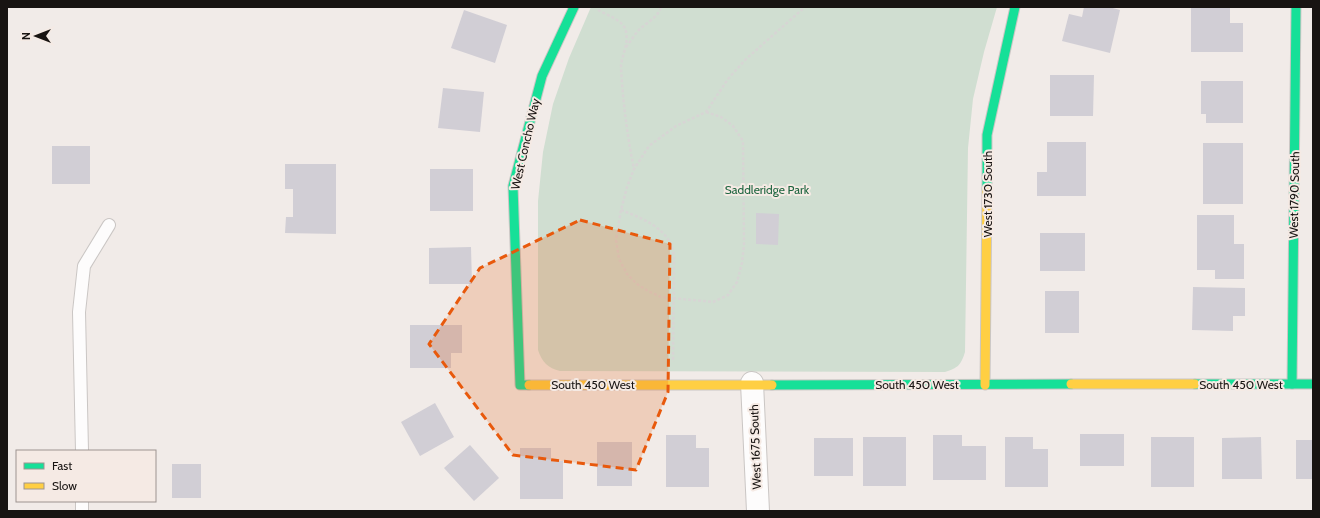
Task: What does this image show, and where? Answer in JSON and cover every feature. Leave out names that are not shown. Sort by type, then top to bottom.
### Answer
[{"type":"street","name":"West Concho Way","points":[[520,384],[513,186],[542,76],[574,7]]},
{"type":"street","name":"West 1730 South","points":[[985,385],[987,135],[1015,7]]},
{"type":"street","name":"West 1790 South","points":[[1292,384],[1296,7]]},
{"type":"street","name":"West 1675 South","points":[[752,383],[758,511]]},
{"type":"street","name":"South 450 West","points":[[520,384],[1313,384]]},
{"type":"lane","points":[[82,450],[79,312],[84,266],[109,225]]},
{"type":"path","points":[[634,168],[624,106],[621,66],[622,56],[626,47],[640,29],[651,21],[661,7]]},
{"type":"path","points":[[706,112],[721,117],[733,126],[743,141],[744,245],[742,263],[737,282],[728,295],[713,302],[661,297],[636,284],[627,274],[619,259],[616,240],[626,187],[634,168],[649,146],[676,126],[706,112],[728,79],[746,59],[805,7]]},
{"type":"path","points":[[598,10],[622,24],[626,31],[626,47]]},
{"type":"path","points":[[621,210],[640,217],[661,231],[671,244],[674,256],[674,362]]},
{"type":"highlighted area","points":[[580,220],[670,244],[668,392],[636,470],[513,455],[429,344],[480,268]]},
{"type":"green space","name":"Saddleridge Park","points":[[591,7],[997,7],[984,52],[973,99],[968,148],[965,352],[958,365],[945,372],[560,371],[546,364],[541,358],[538,350],[538,201],[543,152],[553,104],[569,58]]},
{"type":"building","points":[[1084,7],[1109,7],[1120,10],[1110,53],[1062,41],[1069,14],[1082,17]]},
{"type":"building","points":[[1191,8],[1230,8],[1230,23],[1243,23],[1243,52],[1191,52]]},
{"type":"building","points":[[464,10],[507,25],[495,63],[451,48]]},
{"type":"building","points":[[1050,75],[1094,75],[1093,116],[1050,116]]},
{"type":"building","points":[[1201,81],[1243,81],[1243,123],[1206,123],[1206,114],[1201,114]]},
{"type":"building","points":[[443,88],[484,92],[480,132],[438,128]]},
{"type":"building","points":[[1047,142],[1086,142],[1086,196],[1037,196],[1037,172],[1047,172]]},
{"type":"building","points":[[1203,143],[1243,143],[1243,204],[1203,204]]},
{"type":"building","points":[[52,146],[90,146],[90,184],[52,184]]},
{"type":"building","points":[[285,164],[336,164],[336,234],[285,233],[286,217],[293,217],[293,189],[285,189]]},
{"type":"building","points":[[430,169],[473,169],[473,211],[430,211]]},
{"type":"building","points":[[756,213],[779,214],[778,245],[756,244]]},
{"type":"building","points":[[1197,215],[1234,215],[1234,244],[1244,244],[1244,279],[1215,279],[1215,270],[1197,270]]},
{"type":"building","points":[[1040,233],[1085,233],[1085,271],[1040,271]]},
{"type":"building","points":[[471,247],[472,284],[429,284],[429,248]]},
{"type":"building","points":[[1193,287],[1245,288],[1245,316],[1233,316],[1233,331],[1192,330]]},
{"type":"building","points":[[1045,291],[1079,291],[1079,333],[1045,333]]},
{"type":"building","points":[[410,325],[462,325],[462,353],[451,353],[451,368],[410,368]]},
{"type":"building","points":[[435,403],[454,437],[420,456],[401,422]]},
{"type":"building","points":[[1080,434],[1124,434],[1124,466],[1080,466]]},
{"type":"building","points":[[666,435],[696,435],[696,448],[709,448],[709,487],[666,487]]},
{"type":"building","points":[[933,435],[962,435],[962,446],[986,446],[986,480],[933,480]]},
{"type":"building","points":[[863,437],[906,437],[906,486],[863,486]]},
{"type":"building","points":[[1005,437],[1033,437],[1033,449],[1048,449],[1048,487],[1005,487]]},
{"type":"building","points":[[1151,437],[1194,437],[1194,487],[1151,487]]},
{"type":"building","points":[[1261,437],[1262,479],[1222,479],[1222,438]]},
{"type":"building","points":[[814,438],[853,438],[853,476],[814,476]]},
{"type":"building","points":[[1296,440],[1313,440],[1313,479],[1296,479]]},
{"type":"building","points":[[597,442],[632,442],[632,486],[597,486]]},
{"type":"building","points":[[470,445],[499,478],[474,501],[444,468]]},
{"type":"building","points":[[520,448],[551,448],[551,461],[563,461],[563,499],[520,499]]},
{"type":"building","points":[[172,464],[201,464],[201,498],[172,498]]},
{"type":"traffic: fast","points":[[529,385],[520,385],[513,186],[542,76],[574,7]]},
{"type":"traffic: fast","points":[[987,189],[987,135],[1015,7]]},
{"type":"traffic: fast","points":[[1292,384],[1296,7]]},
{"type":"traffic: fast","points":[[772,385],[1071,384]]},
{"type":"traffic: fast","points":[[1195,384],[1313,384]]},
{"type":"traffic: slow","points":[[985,385],[987,189]]},
{"type":"traffic: slow","points":[[1071,384],[1195,384]]},
{"type":"traffic: slow","points":[[529,385],[772,385]]}]
